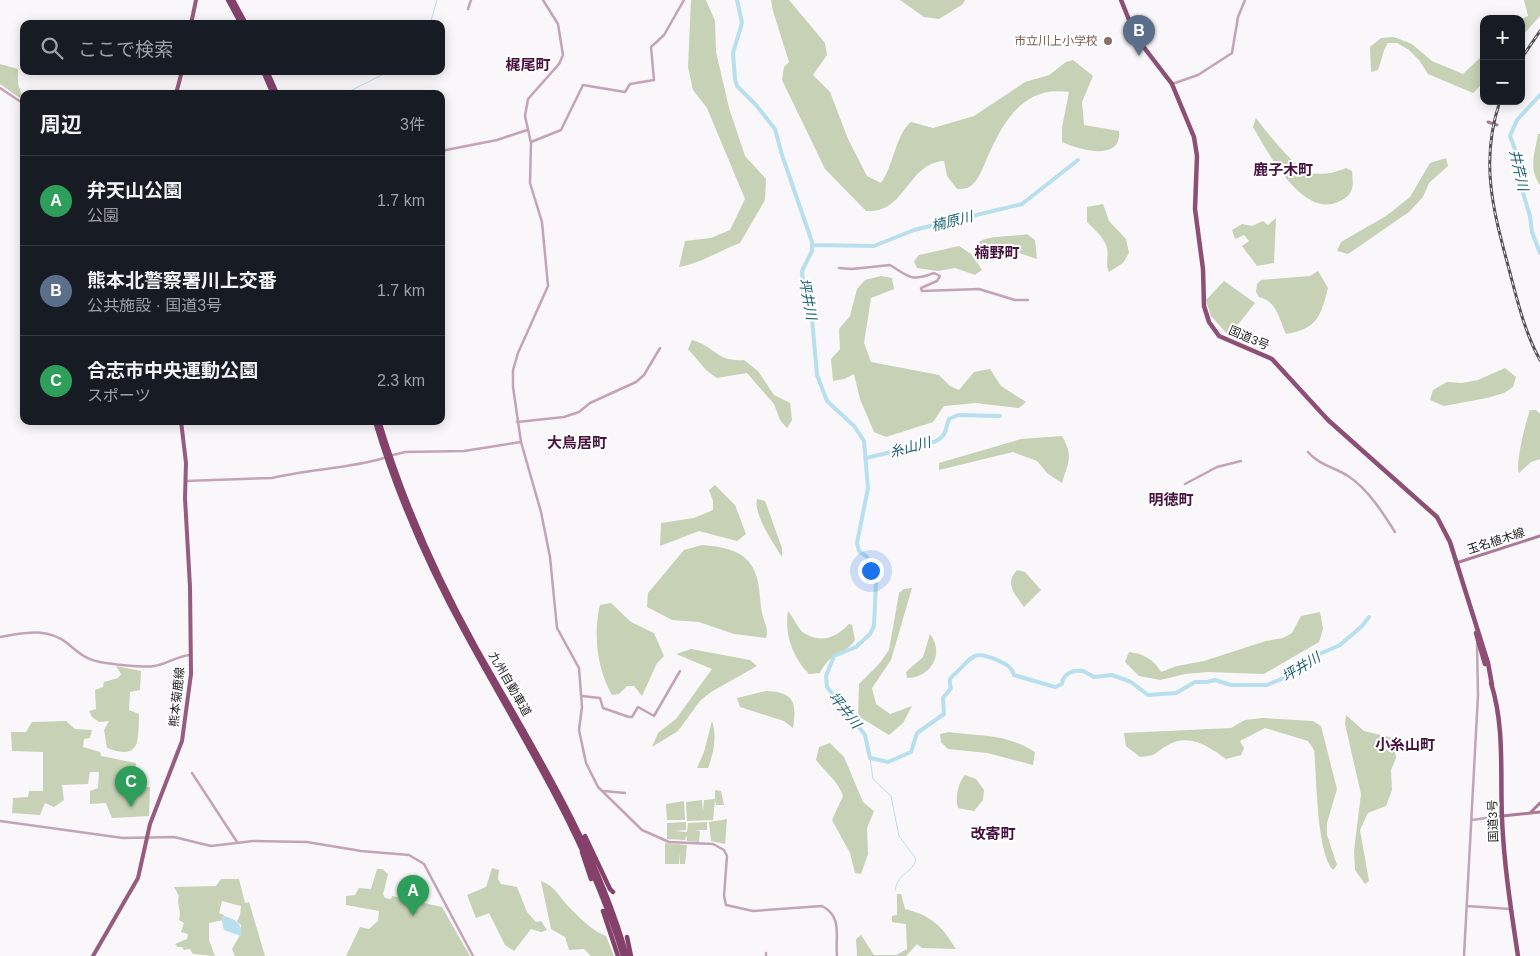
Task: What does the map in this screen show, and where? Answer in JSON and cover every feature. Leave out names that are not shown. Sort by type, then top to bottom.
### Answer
[{"type":"highway","points":[[228,0],[239,20]]},
{"type":"highway","points":[[233,0],[244,20]]},
{"type":"highway","name":"国道3号","points":[[1121,0],[1136,36],[1172,84],[1190,125],[1197,151],[1195,209],[1203,269],[1204,306],[1211,327],[1224,339],[1272,359],[1328,420],[1425,504],[1443,525],[1492,685],[1501,746],[1502,816],[1510,909],[1518,956]]},
{"type":"highway","points":[[265,75],[271,90]]},
{"type":"highway","points":[[269,75],[275,90]]},
{"type":"highway","name":"九州自動車道","points":[[376,425],[405,508],[436,578],[564,810],[594,873],[623,956]]},
{"type":"highway","name":"九州自動車道","points":[[379,425],[402,488],[434,565],[476,647],[555,785],[597,870],[626,956]]},
{"type":"highway","name":"国道3号","points":[[1480,644],[1481,654],[1492,685]]},
{"type":"highway","points":[[555,785],[589,843],[610,889],[614,892]]},
{"type":"highway","points":[[564,810],[591,879]]},
{"type":"highway","points":[[603,911],[618,956]]},
{"type":"highway","points":[[627,937],[631,956]]},
{"type":"main road","points":[[192,20],[196,0]]},
{"type":"main road","points":[[177,90],[181,75]]},
{"type":"main road","points":[[1488,122],[1497,125]]},
{"type":"main road","name":"熊本菊鹿線","points":[[93,956],[138,878],[147,838],[182,741],[191,674],[182,425]]},
{"type":"main road","name":"玉名植木線","points":[[1456,563],[1540,536]]},
{"type":"main road","points":[[1531,812],[1540,803]]},
{"type":"main road","points":[[1502,816],[1540,812]]},
{"type":"street","points":[[468,8],[471,0]]},
{"type":"street","points":[[543,0],[556,18],[564,52],[559,64],[528,99],[525,116],[531,142],[530,179],[542,222],[548,284],[514,365],[513,387],[521,442],[550,557],[557,628],[576,662],[582,696],[579,730],[586,763],[598,787],[642,830],[669,842],[713,844],[724,850],[727,856],[724,896],[726,905],[753,911],[822,906],[828,909],[837,921],[837,956]]},
{"type":"street","points":[[531,142],[560,130],[583,85],[625,92],[630,84],[654,80],[651,47],[664,35],[684,0]]},
{"type":"street","points":[[1172,84],[1198,75],[1232,54],[1238,17],[1245,0]]},
{"type":"street","points":[[0,88],[20,101]]},
{"type":"street","points":[[445,150],[497,140],[527,130]]},
{"type":"street","points":[[839,268],[852,269],[890,265],[903,275],[917,279],[934,273],[940,276],[937,281],[921,288],[922,291],[979,290],[1011,299],[1028,300]]},
{"type":"street","points":[[517,422],[564,417],[579,412],[590,403],[636,382],[644,375],[660,348]]},
{"type":"street","points":[[393,455],[405,452],[464,451],[521,442]]},
{"type":"street","points":[[1308,452],[1316,461],[1347,475],[1358,484],[1382,512],[1395,532]]},
{"type":"street","points":[[185,481],[272,478],[283,474],[325,470],[384,458]]},
{"type":"street","points":[[1184,484],[1217,467],[1241,461]]},
{"type":"street","points":[[0,637],[46,633],[58,638],[88,659],[140,667],[152,667],[179,656],[190,655]]},
{"type":"street","points":[[1464,956],[1480,644]]},
{"type":"street","points":[[1479,668],[1481,654]]},
{"type":"street","points":[[582,696],[600,698],[604,708],[629,717],[632,717],[638,707],[654,716],[680,671]]},
{"type":"street","points":[[192,773],[237,842]]},
{"type":"street","points":[[602,791],[625,793]]},
{"type":"street","points":[[1472,820],[1502,816]]},
{"type":"street","points":[[0,821],[52,830],[89,832],[123,838],[174,837],[211,846],[237,842],[307,842],[415,858],[428,871],[442,902],[473,956]]},
{"type":"street","points":[[1467,906],[1510,909]]},
{"type":"green space","points":[[691,0],[706,0],[715,21],[716,52],[729,108],[745,156],[766,179],[765,200],[740,243],[702,260],[679,267],[685,241],[711,238],[730,230],[745,199],[707,108],[693,90],[688,67]]},
{"type":"green space","points":[[771,0],[789,0],[825,43],[827,55],[813,75],[830,92],[848,139],[867,176],[881,183],[886,175],[898,142],[911,122],[933,128],[974,116],[1025,82],[1049,75],[1066,62],[1073,60],[1093,76],[1082,102],[1084,125],[1119,131],[1118,141],[1114,147],[1098,151],[1079,148],[1062,142],[1062,128],[1069,92],[1053,91],[1039,94],[1027,100],[1008,119],[993,145],[980,174],[969,187],[957,189],[947,176],[944,161],[932,164],[922,170],[890,205],[879,210],[866,211],[825,169],[782,80],[784,67],[789,62]]},
{"type":"green space","points":[[900,0],[965,0],[963,4],[939,19],[924,17]]},
{"type":"green space","points":[[1524,0],[1540,0],[1540,16],[1525,33],[1525,17],[1528,16]]},
{"type":"green space","points":[[1394,37],[1412,44],[1432,61],[1463,74],[1480,58],[1480,86],[1473,93],[1428,74],[1419,60],[1409,50],[1397,43],[1388,43],[1378,70],[1371,72],[1370,47],[1381,38]]},
{"type":"green space","points":[[0,64],[18,69],[20,98],[0,84]]},
{"type":"green space","points":[[1256,118],[1280,148],[1296,164],[1308,172],[1317,174],[1332,173],[1346,168],[1352,171],[1353,184],[1349,194],[1342,200],[1328,204],[1314,202],[1301,194],[1278,167],[1253,127]]},
{"type":"green space","points":[[1538,134],[1540,134],[1540,185],[1536,179],[1533,166]]},
{"type":"green space","points":[[1446,158],[1448,166],[1429,183],[1423,197],[1409,212],[1348,254],[1337,251],[1341,242],[1386,216],[1410,197],[1430,163]]},
{"type":"green space","points":[[1103,204],[1109,221],[1126,239],[1129,253],[1123,263],[1109,272],[1106,244],[1099,233],[1087,222],[1087,207]]},
{"type":"green space","points":[[1276,218],[1274,263],[1257,266],[1242,246],[1249,241],[1244,235],[1235,239],[1232,230],[1242,224],[1252,226],[1263,221],[1268,225]]},
{"type":"green space","points":[[1027,234],[1035,240],[1037,259],[1010,250],[983,251],[979,242],[995,237]]},
{"type":"green space","points":[[959,246],[971,254],[982,270],[975,275],[955,268],[938,271],[917,268],[914,261],[919,255]]},
{"type":"green space","points":[[1318,271],[1328,288],[1320,314],[1305,329],[1286,334],[1274,307],[1270,302],[1259,297],[1256,292],[1257,284],[1261,280],[1310,276]]},
{"type":"green space","points":[[881,276],[892,278],[894,289],[871,298],[864,343],[871,362],[939,375],[950,386],[959,390],[974,372],[990,369],[1001,386],[1026,402],[1019,408],[976,403],[944,406],[933,422],[886,437],[874,432],[860,399],[854,374],[844,379],[833,381],[831,359],[840,349],[839,329],[850,316],[857,289],[865,280]]},
{"type":"green space","points":[[1224,281],[1255,303],[1229,336],[1211,316],[1206,300]]},
{"type":"green space","points":[[692,340],[727,359],[744,360],[758,371],[774,395],[790,403],[792,420],[787,428],[780,420],[774,404],[747,373],[717,378],[707,371],[688,349]]},
{"type":"green space","points":[[1505,368],[1516,377],[1513,387],[1504,393],[1444,406],[1430,400],[1433,390],[1447,382],[1462,383],[1478,380]]},
{"type":"green space","points":[[1530,410],[1536,410],[1540,414],[1540,459],[1531,462],[1519,473],[1520,452]]},
{"type":"green space","points":[[1062,436],[1068,449],[1069,460],[1062,483],[1047,473],[1037,461],[1013,452],[939,470],[939,463],[1021,439]]},
{"type":"green space","points":[[715,485],[735,505],[746,534],[737,541],[699,531],[660,546],[661,523],[694,518],[713,510],[713,501],[709,490]]},
{"type":"green space","points":[[757,499],[765,501],[782,548],[782,557],[761,521],[758,513]]},
{"type":"green space","points":[[702,545],[721,547],[738,553],[751,564],[758,582],[762,613],[767,628],[766,638],[734,634],[699,622],[672,620],[647,607],[648,593],[684,550]]},
{"type":"green space","points":[[1017,570],[1025,572],[1041,590],[1024,607],[1014,593],[1011,584],[1013,575]]},
{"type":"green space","points":[[912,588],[891,660],[872,688],[876,704],[890,714],[912,706],[903,723],[889,735],[858,716],[859,684],[879,664],[889,650],[899,593],[904,589]]},
{"type":"green space","points":[[611,603],[631,622],[654,633],[664,656],[657,663],[642,696],[634,686],[627,686],[619,694],[612,695],[603,674],[598,651],[598,616],[600,605]]},
{"type":"green space","points":[[788,611],[804,633],[817,638],[829,638],[849,624],[852,625],[855,640],[847,649],[828,661],[820,673],[809,674],[798,661],[791,645],[787,628]]},
{"type":"green space","points":[[1320,612],[1323,629],[1319,642],[1264,674],[1208,672],[1185,674],[1160,680],[1139,676],[1125,662],[1129,652],[1139,654],[1152,661],[1161,672],[1177,666],[1204,661],[1266,641],[1283,638],[1292,633],[1301,616]]},
{"type":"green space","points":[[930,634],[936,649],[933,663],[923,674],[907,678],[906,672],[923,657]]},
{"type":"green space","points":[[691,649],[750,660],[757,666],[711,692],[700,701],[678,731],[652,747],[658,733],[676,719],[712,669],[676,654]]},
{"type":"green space","points":[[116,666],[141,671],[140,690],[130,692],[129,710],[139,714],[137,740],[132,750],[126,752],[107,748],[104,730],[109,721],[99,722],[92,717],[89,711],[96,709],[95,690],[103,687],[104,682],[118,678],[121,674]]},
{"type":"green space","points":[[766,691],[783,694],[792,700],[794,705],[793,728],[784,721],[740,707],[737,698]]},
{"type":"green space","points":[[1346,715],[1364,731],[1393,738],[1396,758],[1391,770],[1392,790],[1386,806],[1368,813],[1360,830],[1369,881],[1365,884],[1355,870],[1354,851],[1361,794],[1345,724]]},
{"type":"green space","points":[[1263,718],[1313,721],[1321,726],[1337,789],[1327,823],[1327,835],[1337,865],[1333,870],[1327,861],[1323,847],[1318,813],[1314,750],[1308,741],[1265,728],[1240,741],[1244,748],[1241,755],[1226,759],[1206,746],[1184,740],[1168,745],[1154,754],[1140,757],[1126,746],[1124,733],[1231,728],[1245,720]]},
{"type":"green space","points":[[66,721],[75,729],[92,730],[90,738],[84,739],[83,747],[100,752],[101,756],[136,763],[134,787],[150,787],[149,816],[112,818],[106,803],[90,804],[90,791],[98,788],[99,772],[90,772],[88,784],[62,785],[64,800],[54,807],[45,803],[40,815],[12,813],[13,798],[28,797],[29,791],[43,791],[43,752],[12,751],[11,732],[26,732],[32,722]]},
{"type":"green space","points":[[712,721],[715,739],[710,762],[708,768],[697,768],[704,752]]},
{"type":"green space","points":[[949,732],[993,737],[1024,746],[1035,752],[1033,765],[987,753],[948,749],[941,742],[940,734]]},
{"type":"green space","points":[[830,743],[844,757],[863,802],[874,811],[867,828],[868,854],[861,874],[855,873],[850,853],[832,820],[843,796],[835,781],[816,760],[819,747]]},
{"type":"green space","points":[[965,775],[976,779],[984,790],[983,800],[974,811],[958,808],[958,791]]},
{"type":"green space","points":[[715,790],[721,791],[724,805],[716,805],[715,800],[713,820],[687,821],[686,802],[702,800],[703,812],[704,800],[715,799]]},
{"type":"green space","points":[[684,801],[685,820],[667,820],[666,804]]},
{"type":"green space","points":[[727,819],[725,844],[711,841],[709,822]]},
{"type":"green space","points":[[686,822],[686,830],[675,831],[687,832],[688,823],[707,822],[707,830],[695,830],[700,831],[699,842],[687,841],[687,835],[685,840],[667,839],[667,823]]},
{"type":"green space","points":[[665,843],[687,845],[685,864],[680,864],[680,853],[679,864],[665,864]]},
{"type":"green space","points":[[492,868],[499,870],[498,879],[501,884],[517,887],[527,912],[536,922],[541,921],[547,930],[541,932],[531,929],[514,951],[505,945],[489,913],[476,918],[467,895],[486,887]]},
{"type":"green space","points":[[377,869],[382,869],[388,874],[383,894],[385,898],[391,899],[392,896],[442,907],[470,956],[346,956],[360,927],[369,929],[378,921],[379,911],[346,905],[346,896],[355,895],[359,888],[371,889]]},
{"type":"green space","points":[[221,879],[239,879],[245,903],[249,902],[265,956],[235,956],[232,949],[240,935],[241,925],[237,922],[241,906],[222,901],[219,913],[224,915],[223,920],[209,923],[209,940],[215,956],[193,954],[190,949],[184,950],[175,944],[187,939],[188,934],[181,932],[184,923],[179,920],[179,896],[174,887],[216,886]]},
{"type":"green space","points":[[541,881],[553,889],[586,923],[606,936],[614,956],[591,956],[584,949],[569,950],[565,937],[551,929]]},
{"type":"green space","points":[[897,894],[901,894],[905,909],[929,918],[946,934],[956,949],[922,948],[917,944],[906,956],[857,956],[856,939],[861,935],[874,955],[896,955],[907,949],[906,924],[892,922],[892,916],[897,915]]},
{"type":"water","points":[[224,916],[232,919],[239,925],[241,936],[224,930],[221,917]]},
{"type":"waterway","points":[[431,20],[437,0]]},
{"type":"waterway","name":"坪井川","points":[[737,0],[742,23],[733,53],[737,86],[756,105],[775,129],[812,242],[812,251],[802,271],[803,283],[811,307],[817,375],[827,401],[854,426],[864,441],[868,488],[857,543],[859,551],[867,557],[876,582],[874,626],[870,634],[856,647],[834,656],[826,676],[827,687],[865,735],[870,758],[888,762],[911,752],[917,733],[944,714],[943,698],[951,688],[951,677],[974,656],[983,655],[1000,661],[1008,666],[1014,675],[1055,687],[1062,684],[1066,675],[1079,671],[1094,677],[1112,675],[1131,682],[1148,695],[1176,693],[1195,682],[1215,680],[1231,685],[1267,685],[1284,678],[1306,660],[1340,645],[1362,626],[1369,617]]},
{"type":"waterway","points":[[352,90],[382,75]]},
{"type":"waterway","name":"井芹川","points":[[1540,95],[1517,120],[1510,136],[1519,160],[1521,186],[1530,216],[1532,232],[1540,253]]},
{"type":"waterway","name":"楠原川","points":[[813,245],[874,246],[914,230],[1022,204],[1078,160]]},
{"type":"waterway","name":"糸山川","points":[[866,458],[934,442],[943,435],[949,419],[958,415],[1000,416]]},
{"type":"waterway","points":[[870,758],[873,779],[891,796],[899,836],[916,859],[912,867],[899,880],[895,890]]},
{"type":"railway","points":[[1525,53],[1540,31]]},
{"type":"railway","points":[[1499,105],[1490,146],[1491,188],[1494,209],[1522,318],[1540,360]]},
{"type":"place","name":"市立川上小学校","points":[[1108,41]]},
{"type":"place","name":"熊本北警察署川上交番","points":[[1139,56]]},
{"type":"place","name":"合志市中央運動公園","points":[[131,807]]},
{"type":"place","name":"弁天山公園","points":[[413,916]]},
{"type":"district","name":"梶尾町","points":[[528,64]]},
{"type":"district","name":"鹿子木町","points":[[1283,169]]},
{"type":"district","name":"楠野町","points":[[997,252]]},
{"type":"district","name":"大鳥居町","points":[[577,442]]},
{"type":"district","name":"明徳町","points":[[1171,499]]},
{"type":"district","name":"小糸山町","points":[[1405,744]]},
{"type":"district","name":"改寄町","points":[[993,833]]}]
